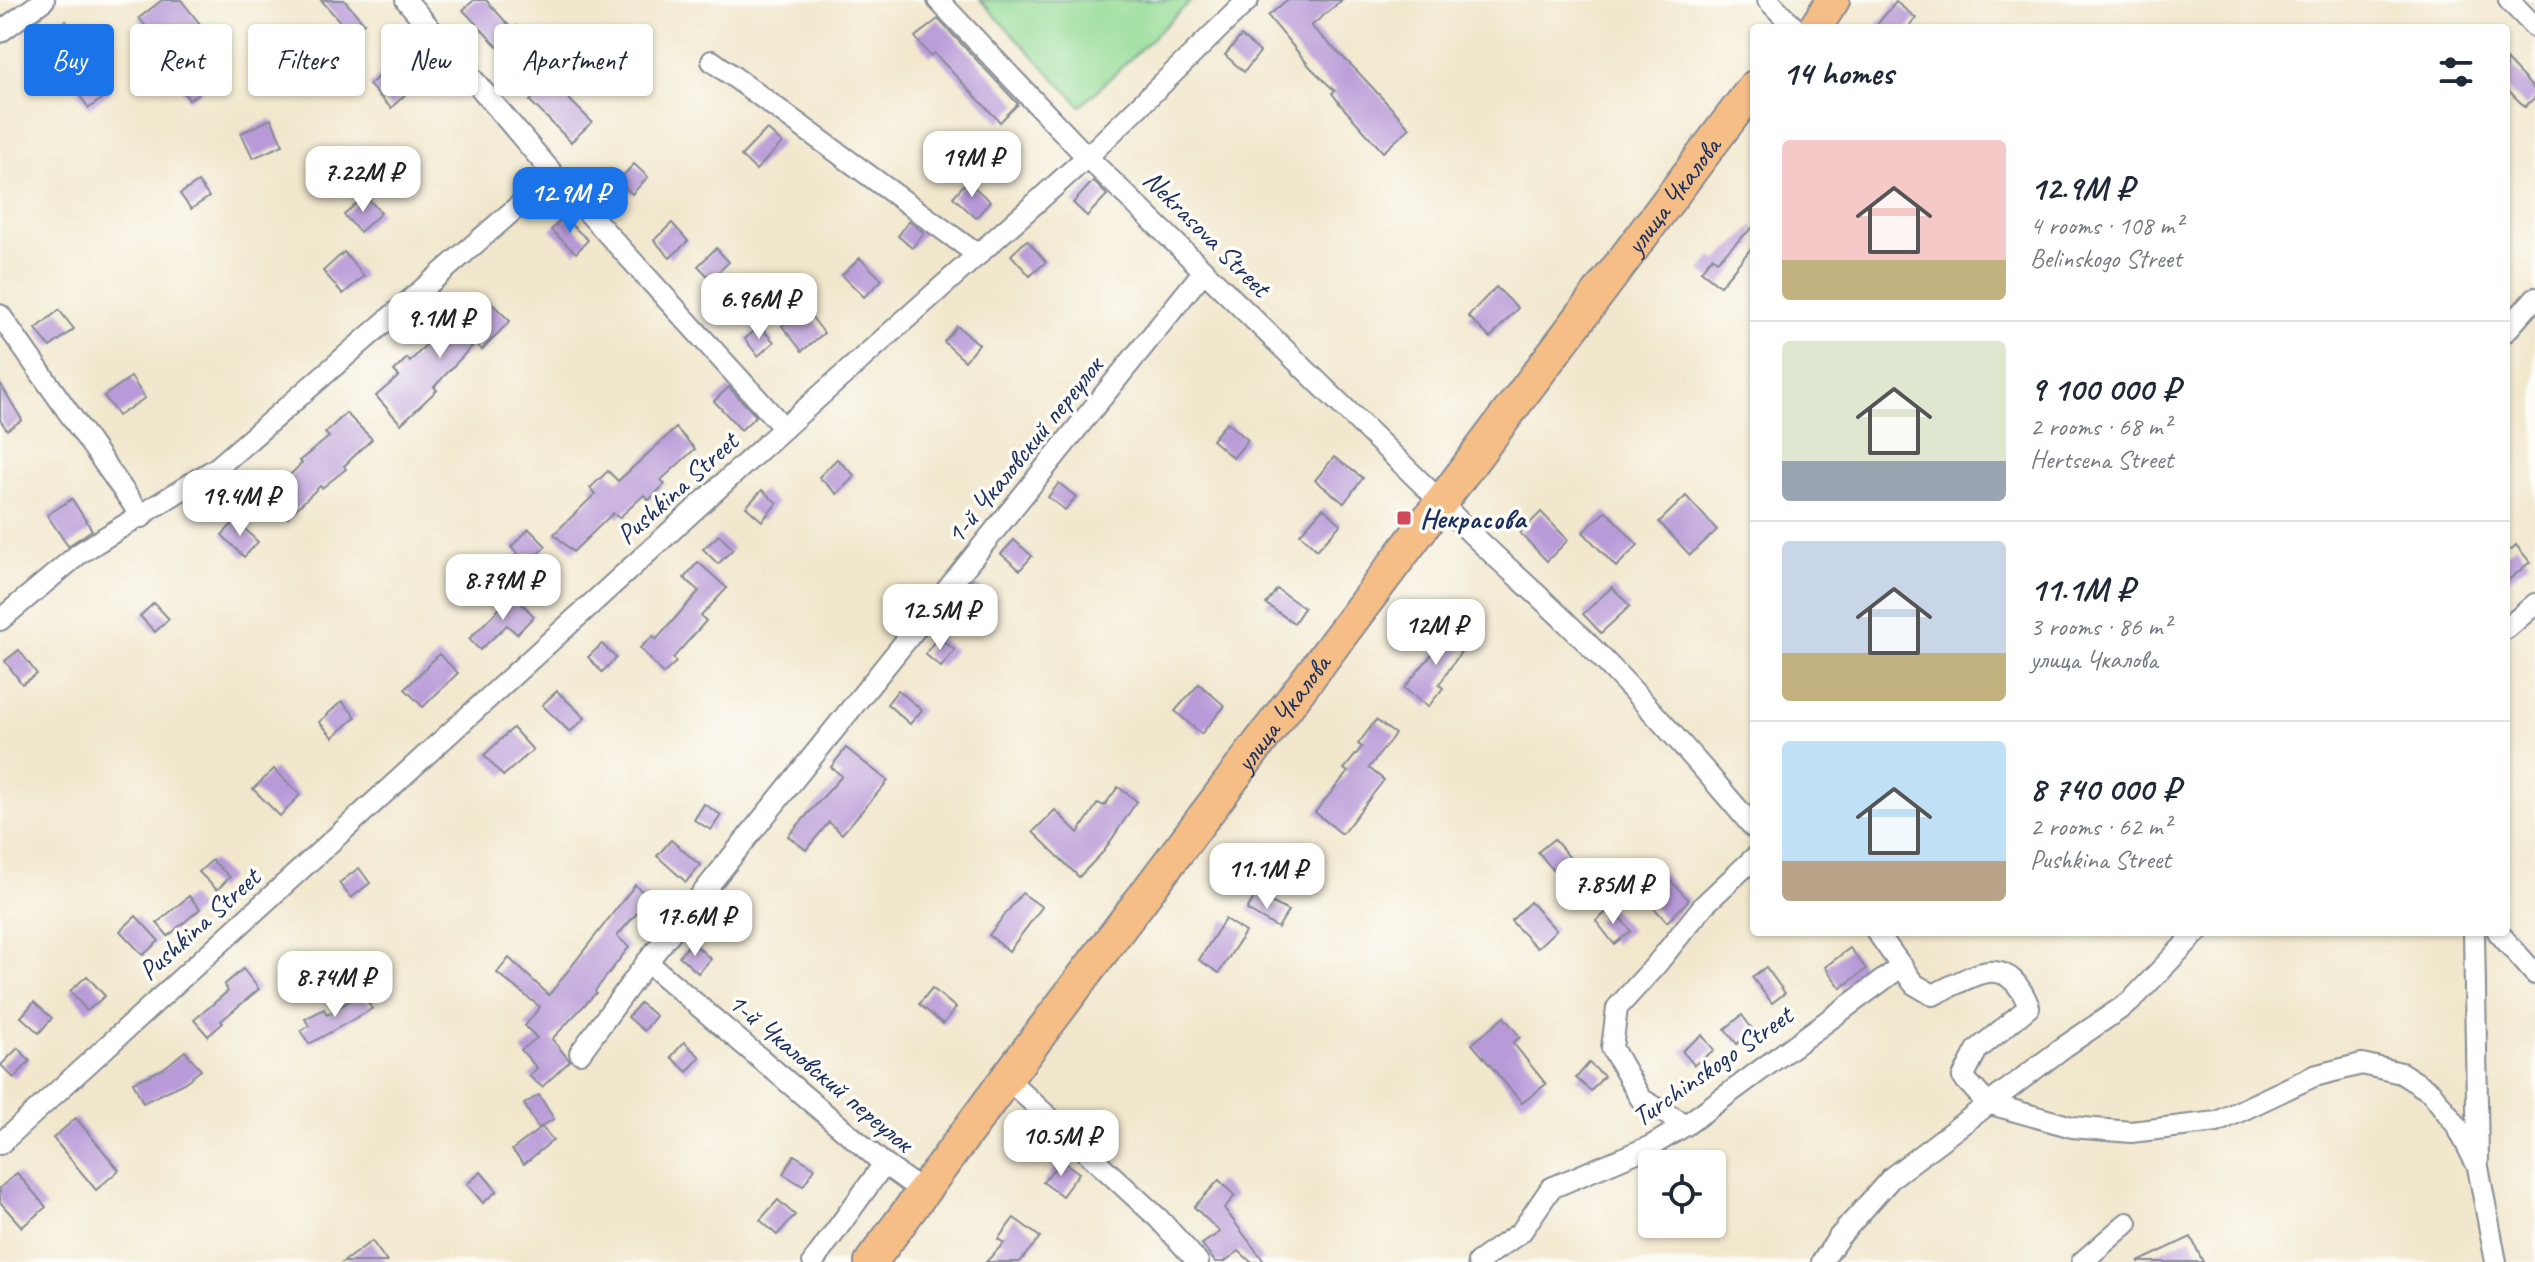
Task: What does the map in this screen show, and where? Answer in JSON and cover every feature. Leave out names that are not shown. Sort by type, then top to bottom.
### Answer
[{"type":"main road","points":[[1800,24],[1817,0]]},
{"type":"main road","points":[[1818,24],[1833,0]]},
{"type":"main road","name":"улица Чкалова","points":[[1446,507],[1750,92]]},
{"type":"main road","name":"улица Чкалова","points":[[871,1262],[928,1196],[1446,507],[1750,115]]},
{"type":"main road","name":"улица Чкалова","points":[[888,1262],[928,1196]]},
{"type":"street","points":[[0,32],[44,0]]},
{"type":"street","points":[[406,0],[554,175],[784,428]]},
{"type":"street","name":"Nekrasova Street","points":[[938,0],[1087,157],[1316,378],[1480,544],[1576,633],[1680,740],[1750,823]]},
{"type":"street","name":"Pushkina Street","points":[[0,1144],[784,428],[1087,157],[1248,0]]},
{"type":"street","points":[[1768,0],[1793,24]]},
{"type":"street","points":[[2509,0],[2535,27]]},
{"type":"street","points":[[712,61],[978,255]]},
{"type":"street","points":[[0,620],[80,553],[218,467],[554,175]]},
{"type":"street","name":"1-й Чкаловский переулок","points":[[580,1053],[647,962],[1203,272]]},
{"type":"street","points":[[2510,326],[2535,298]]},
{"type":"street","points":[[0,315],[142,517]]},
{"type":"street","points":[[2510,626],[2535,604]]},
{"type":"street","points":[[1686,1125],[1641,1099],[1612,1048],[1617,1008],[1704,905],[1750,862]]},
{"type":"street","points":[[1880,936],[1914,984],[1933,995],[1984,971],[2007,974],[2022,989],[2029,1007],[1977,1050],[1963,1077],[1987,1103],[2072,1127],[2131,1132],[2217,1122],[2314,1076],[2362,1064],[2401,1073],[2431,1092],[2457,1126],[2478,1167]]},
{"type":"street","points":[[1822,1262],[1839,1237],[1892,1177],[1987,1103],[2130,1002],[2193,936]]},
{"type":"street","points":[[2474,936],[2478,1167],[2496,1262]]},
{"type":"street","points":[[2502,936],[2535,974]]},
{"type":"street","name":"1-й Чкаловский переулок","points":[[647,962],[884,1164],[928,1196]]},
{"type":"street","name":"Turchinskogo Street","points":[[1478,1262],[1521,1232],[1551,1188],[1651,1146],[1686,1125],[1902,966]]},
{"type":"street","points":[[1011,1083],[1158,1218],[1198,1262]]},
{"type":"street","points":[[813,1262],[884,1164]]},
{"type":"street","points":[[2082,1262],[2127,1223]]},
{"type":"green space","points":[[980,0],[1192,0],[1081,106]]},
{"type":"building","points":[[162,0],[181,0],[200,24],[144,24],[139,18]]},
{"type":"building","points":[[321,0],[344,0],[364,23],[342,24]]},
{"type":"building","points":[[474,0],[486,0],[508,24],[494,24],[494,43],[463,10]]},
{"type":"building","points":[[1287,0],[1342,0],[1311,26],[1410,128],[1383,152],[1340,104],[1332,93],[1335,91],[1311,68],[1268,16]]},
{"type":"building","points":[[1896,2],[1916,18],[1911,24],[1877,24]]},
{"type":"building","points":[[938,19],[1018,104],[1000,122],[934,53],[930,56],[915,37]]},
{"type":"building","points":[[1241,36],[1260,52],[1244,72],[1225,55]]},
{"type":"building","points":[[2510,63],[2535,90],[2535,97],[2525,107],[2510,92]]},
{"type":"building","points":[[381,74],[381,96],[404,96],[391,108],[369,85]]},
{"type":"building","points":[[80,96],[106,96],[89,108]]},
{"type":"building","points":[[535,96],[566,96],[592,122],[571,142],[530,101]]},
{"type":"building","points":[[271,119],[283,145],[253,158],[241,133]]},
{"type":"building","points":[[767,129],[782,143],[756,170],[741,156]]},
{"type":"building","points":[[634,164],[648,177],[632,194],[618,181]]},
{"type":"building","points":[[967,181],[990,201],[976,218],[953,197]]},
{"type":"building","points":[[1093,181],[1107,195],[1087,216],[1073,203]]},
{"type":"building","points":[[198,182],[209,197],[191,209],[180,194]]},
{"type":"building","points":[[365,195],[381,213],[360,232],[344,215]]},
{"type":"building","points":[[563,217],[588,240],[576,253],[551,230]]},
{"type":"building","points":[[909,221],[924,233],[912,248],[898,236]]},
{"type":"building","points":[[672,223],[688,241],[670,258],[654,240]]},
{"type":"building","points":[[1750,230],[1750,250],[1720,286],[1701,271],[1712,257],[1717,261]]},
{"type":"building","points":[[1027,240],[1046,262],[1030,276],[1011,255]]},
{"type":"building","points":[[716,248],[729,262],[711,279],[698,266]]},
{"type":"building","points":[[344,252],[364,276],[343,294],[323,271]]},
{"type":"building","points":[[860,258],[882,280],[864,297],[842,275]]},
{"type":"building","points":[[1496,287],[1518,308],[1490,338],[1468,316]]},
{"type":"building","points":[[485,297],[510,321],[482,350],[475,343],[434,387],[437,390],[401,424],[376,396],[399,376],[394,371],[407,358],[410,362],[432,338],[439,344]]},
{"type":"building","points":[[805,308],[824,333],[802,351],[782,326]]},
{"type":"building","points":[[59,310],[74,329],[50,347],[36,329]]},
{"type":"building","points":[[760,326],[774,342],[758,356],[745,339]]},
{"type":"building","points":[[957,326],[979,344],[965,361],[944,342]]},
{"type":"building","points":[[131,377],[145,398],[118,416],[104,396]]},
{"type":"building","points":[[0,383],[22,420],[7,430],[0,420]]},
{"type":"building","points":[[729,387],[756,416],[741,430],[714,401]]},
{"type":"building","points":[[346,413],[372,439],[344,466],[346,469],[322,488],[320,486],[287,518],[267,498],[302,463],[299,461],[329,437],[325,433]]},
{"type":"building","points":[[1227,422],[1248,440],[1233,458],[1212,440]]},
{"type":"building","points":[[676,428],[695,449],[661,480],[665,484],[649,500],[644,495],[619,518],[613,513],[573,552],[554,534],[595,494],[590,488],[608,471],[618,481]]},
{"type":"building","points":[[1334,457],[1363,478],[1344,503],[1315,480]]},
{"type":"building","points":[[837,459],[855,476],[837,494],[819,477]]},
{"type":"building","points":[[1059,483],[1076,497],[1065,510],[1048,497]]},
{"type":"building","points":[[762,490],[777,503],[762,521],[746,507]]},
{"type":"building","points":[[1686,496],[1717,530],[1690,555],[1659,522]]},
{"type":"building","points":[[72,499],[92,530],[68,546],[47,515]]},
{"type":"building","points":[[1323,508],[1341,524],[1317,550],[1300,534]]},
{"type":"building","points":[[1606,511],[1638,545],[1616,567],[1583,532]]},
{"type":"building","points":[[1541,512],[1568,540],[1547,561],[1520,533]]},
{"type":"building","points":[[236,520],[258,542],[244,557],[222,535]]},
{"type":"building","points":[[529,529],[546,546],[527,564],[511,547]]},
{"type":"building","points":[[719,535],[733,549],[718,564],[703,549]]},
{"type":"building","points":[[1014,540],[1032,556],[1020,570],[1001,554]]},
{"type":"building","points":[[2516,545],[2530,562],[2510,579],[2510,550]]},
{"type":"building","points":[[698,562],[727,588],[701,616],[706,621],[673,658],[676,662],[663,674],[640,648],[653,636],[656,640],[699,591],[684,578]]},
{"type":"building","points":[[972,583],[996,600],[985,617],[960,601]]},
{"type":"building","points":[[1612,587],[1630,606],[1601,633],[1583,614]]},
{"type":"building","points":[[1277,589],[1304,608],[1294,623],[1266,604]]},
{"type":"building","points":[[513,595],[534,616],[517,634],[507,625],[480,650],[469,639]]},
{"type":"building","points":[[154,603],[169,619],[155,632],[140,616]]},
{"type":"building","points":[[1444,626],[1468,641],[1439,685],[1443,688],[1428,707],[1404,688],[1437,648],[1432,645]]},
{"type":"building","points":[[938,637],[955,650],[941,667],[925,654]]},
{"type":"building","points":[[602,644],[616,658],[602,672],[588,657]]},
{"type":"building","points":[[19,650],[37,674],[22,684],[5,661]]},
{"type":"building","points":[[439,654],[458,673],[423,707],[405,689]]},
{"type":"building","points":[[1199,684],[1225,706],[1201,734],[1175,711]]},
{"type":"building","points":[[898,690],[922,710],[910,724],[887,704]]},
{"type":"building","points":[[557,691],[585,718],[570,732],[542,705]]},
{"type":"building","points":[[342,701],[356,717],[333,737],[319,722]]},
{"type":"building","points":[[1376,720],[1395,734],[1369,768],[1384,780],[1342,834],[1315,812],[1348,772],[1344,769],[1362,747],[1358,744]]},
{"type":"building","points":[[513,728],[533,750],[503,776],[484,755]]},
{"type":"building","points":[[846,748],[888,781],[842,834],[829,822],[806,850],[788,836],[842,776],[831,767]]},
{"type":"building","points":[[274,769],[300,795],[280,816],[253,789]]},
{"type":"building","points":[[1118,787],[1137,801],[1104,851],[1079,877],[1033,832],[1055,810],[1078,833],[1098,803],[1104,806]]},
{"type":"building","points":[[704,804],[721,815],[711,830],[694,820]]},
{"type":"building","points":[[1554,839],[1570,858],[1554,871],[1538,852]]},
{"type":"building","points":[[671,840],[700,865],[686,882],[657,856]]},
{"type":"building","points":[[212,860],[230,877],[217,890],[199,872]]},
{"type":"building","points":[[359,868],[370,883],[351,898],[339,883]]},
{"type":"building","points":[[1660,870],[1689,900],[1667,922],[1638,891]]},
{"type":"building","points":[[635,885],[650,898],[617,936],[629,947],[596,993],[552,1039],[570,1061],[542,1087],[529,1076],[537,1068],[521,1050],[537,1038],[525,1026],[540,1007],[497,973],[509,958],[549,995]]},
{"type":"building","points":[[1022,893],[1042,907],[1009,951],[989,935]]},
{"type":"building","points":[[1256,894],[1288,911],[1278,928],[1247,910]]},
{"type":"building","points":[[189,896],[200,909],[168,936],[157,923]]},
{"type":"building","points":[[1530,902],[1556,930],[1537,948],[1511,921]]},
{"type":"building","points":[[1612,908],[1631,931],[1614,944],[1596,921]]},
{"type":"building","points":[[136,916],[159,941],[143,955],[120,931]]},
{"type":"building","points":[[1225,919],[1245,932],[1219,973],[1199,960]]},
{"type":"building","points":[[692,942],[711,959],[698,973],[679,956]]},
{"type":"building","points":[[1850,948],[1866,969],[1841,988],[1825,967]]},
{"type":"building","points":[[1766,967],[1785,993],[1772,1003],[1752,977]]},
{"type":"building","points":[[243,969],[259,989],[208,1036],[194,1020],[228,991],[224,985]]},
{"type":"building","points":[[87,976],[105,996],[87,1011],[70,991]]},
{"type":"building","points":[[932,988],[956,1008],[943,1024],[919,1004]]},
{"type":"building","points":[[362,993],[372,1009],[309,1044],[301,1031],[309,1026],[305,1019],[324,1009],[327,1015]]},
{"type":"building","points":[[34,1002],[52,1018],[39,1033],[21,1017]]},
{"type":"building","points":[[640,1003],[656,1016],[644,1031],[628,1017]]},
{"type":"building","points":[[1742,1015],[1753,1030],[1737,1044],[1725,1029]]},
{"type":"building","points":[[1504,1017],[1520,1037],[1513,1043],[1546,1084],[1522,1103],[1472,1044]]},
{"type":"building","points":[[1702,1035],[1714,1050],[1694,1065],[1682,1051]]},
{"type":"building","points":[[684,1042],[700,1057],[687,1072],[671,1057]]},
{"type":"building","points":[[18,1048],[30,1061],[14,1078],[1,1065]]},
{"type":"building","points":[[185,1051],[201,1070],[184,1083],[143,1103],[133,1082],[163,1069]]},
{"type":"building","points":[[1589,1063],[1604,1076],[1591,1091],[1576,1078]]},
{"type":"building","points":[[539,1095],[554,1119],[538,1128],[524,1104]]},
{"type":"building","points":[[76,1118],[119,1170],[96,1190],[53,1138]]},
{"type":"building","points":[[542,1127],[553,1140],[524,1164],[512,1150]]},
{"type":"building","points":[[794,1155],[815,1168],[803,1186],[783,1174]]},
{"type":"building","points":[[1061,1160],[1079,1173],[1062,1196],[1043,1182]]},
{"type":"building","points":[[481,1172],[497,1191],[483,1203],[467,1184]]},
{"type":"building","points":[[17,1173],[46,1207],[22,1227],[0,1202],[0,1188]]},
{"type":"building","points":[[1219,1180],[1235,1196],[1224,1208],[1263,1260],[1260,1262],[1251,1262],[1239,1251],[1224,1262],[1215,1262],[1202,1244],[1220,1232],[1194,1207]]},
{"type":"building","points":[[778,1200],[795,1215],[777,1235],[760,1220]]},
{"type":"building","points":[[1014,1218],[1040,1237],[1020,1262],[986,1262],[1004,1243],[998,1239]]},
{"type":"building","points":[[2191,1237],[2203,1262],[2138,1262]]},
{"type":"building","points":[[372,1241],[387,1262],[343,1262]]},
{"type":"place","name":"Некрасова","points":[[1404,518]]}]
